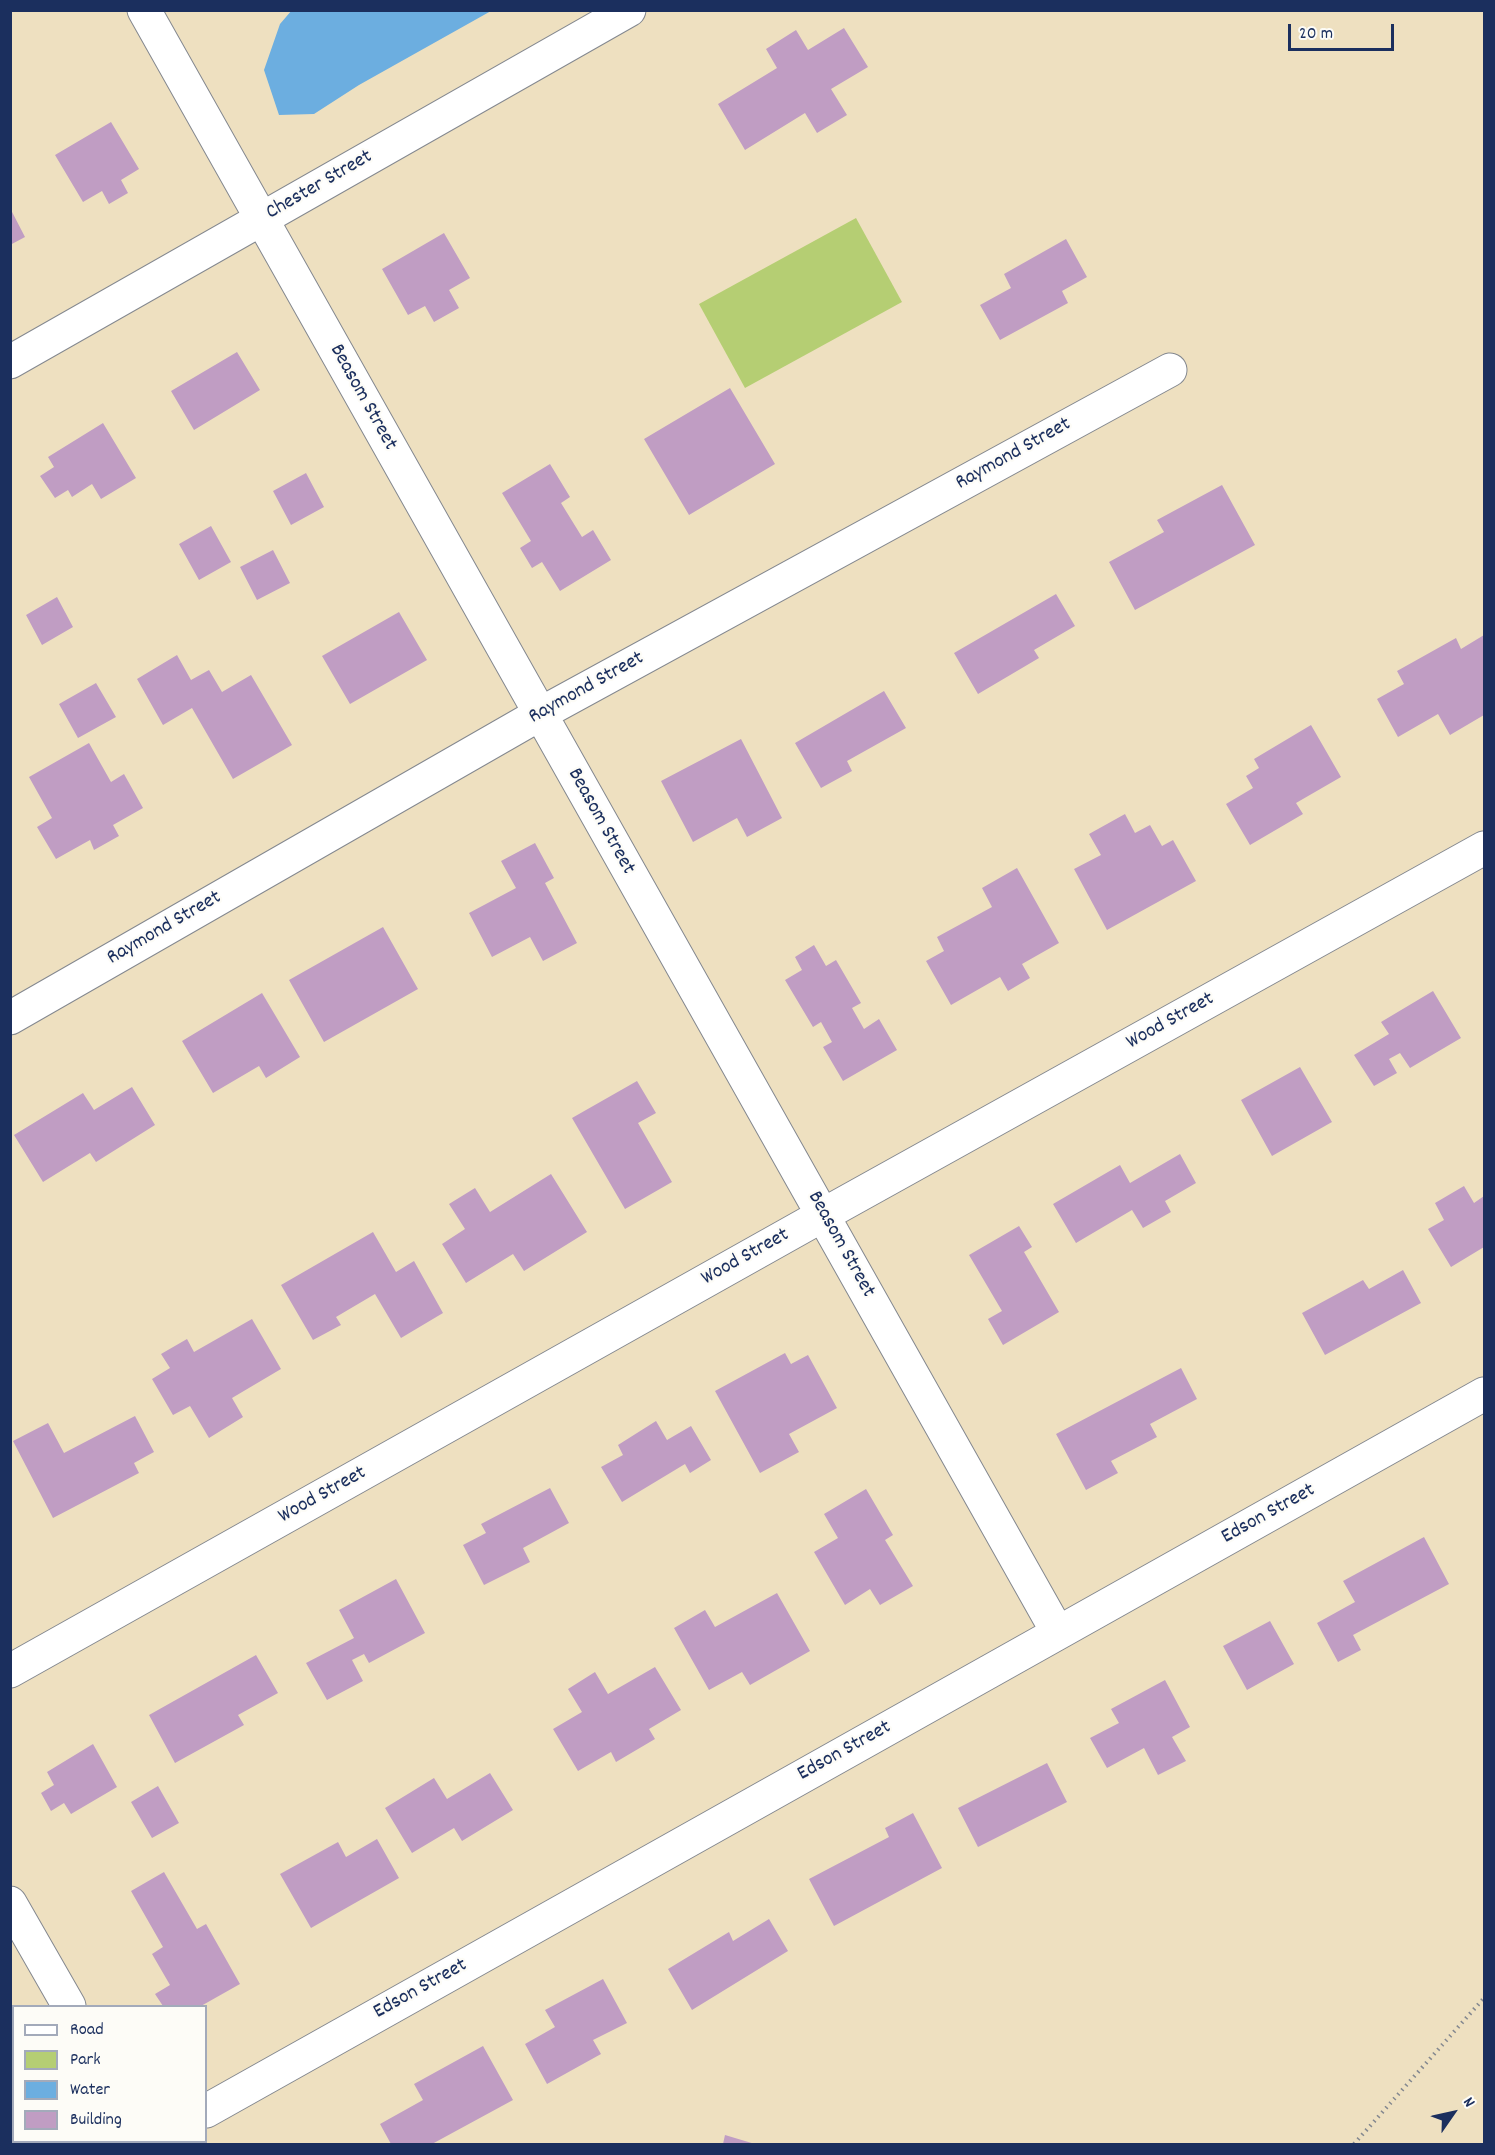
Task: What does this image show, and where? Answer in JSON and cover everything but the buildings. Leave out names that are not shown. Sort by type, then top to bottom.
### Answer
[{"type":"street","name":"Beasom Street","points":[[144,10],[1058,1633]]},
{"type":"street","name":"Chester Street","points":[[10,362],[629,10]]},
{"type":"street","name":"Raymond Street","points":[[10,1018],[540,714],[1170,370]]},
{"type":"street","name":"Wood Street","points":[[10,1671],[823,1215],[1485,848]]},
{"type":"street","name":"Edson Street","points":[[207,2110],[1485,1394]]},
{"type":"street","points":[[10,1903],[68,2005]]},
{"type":"path","points":[[1354,2145],[1485,1998]]},
{"type":"green space","points":[[856,218],[902,302],[745,388],[699,304]]},
{"type":"water","points":[[292,10],[491,11],[359,85],[314,114],[279,115],[264,70],[280,24]]}]
